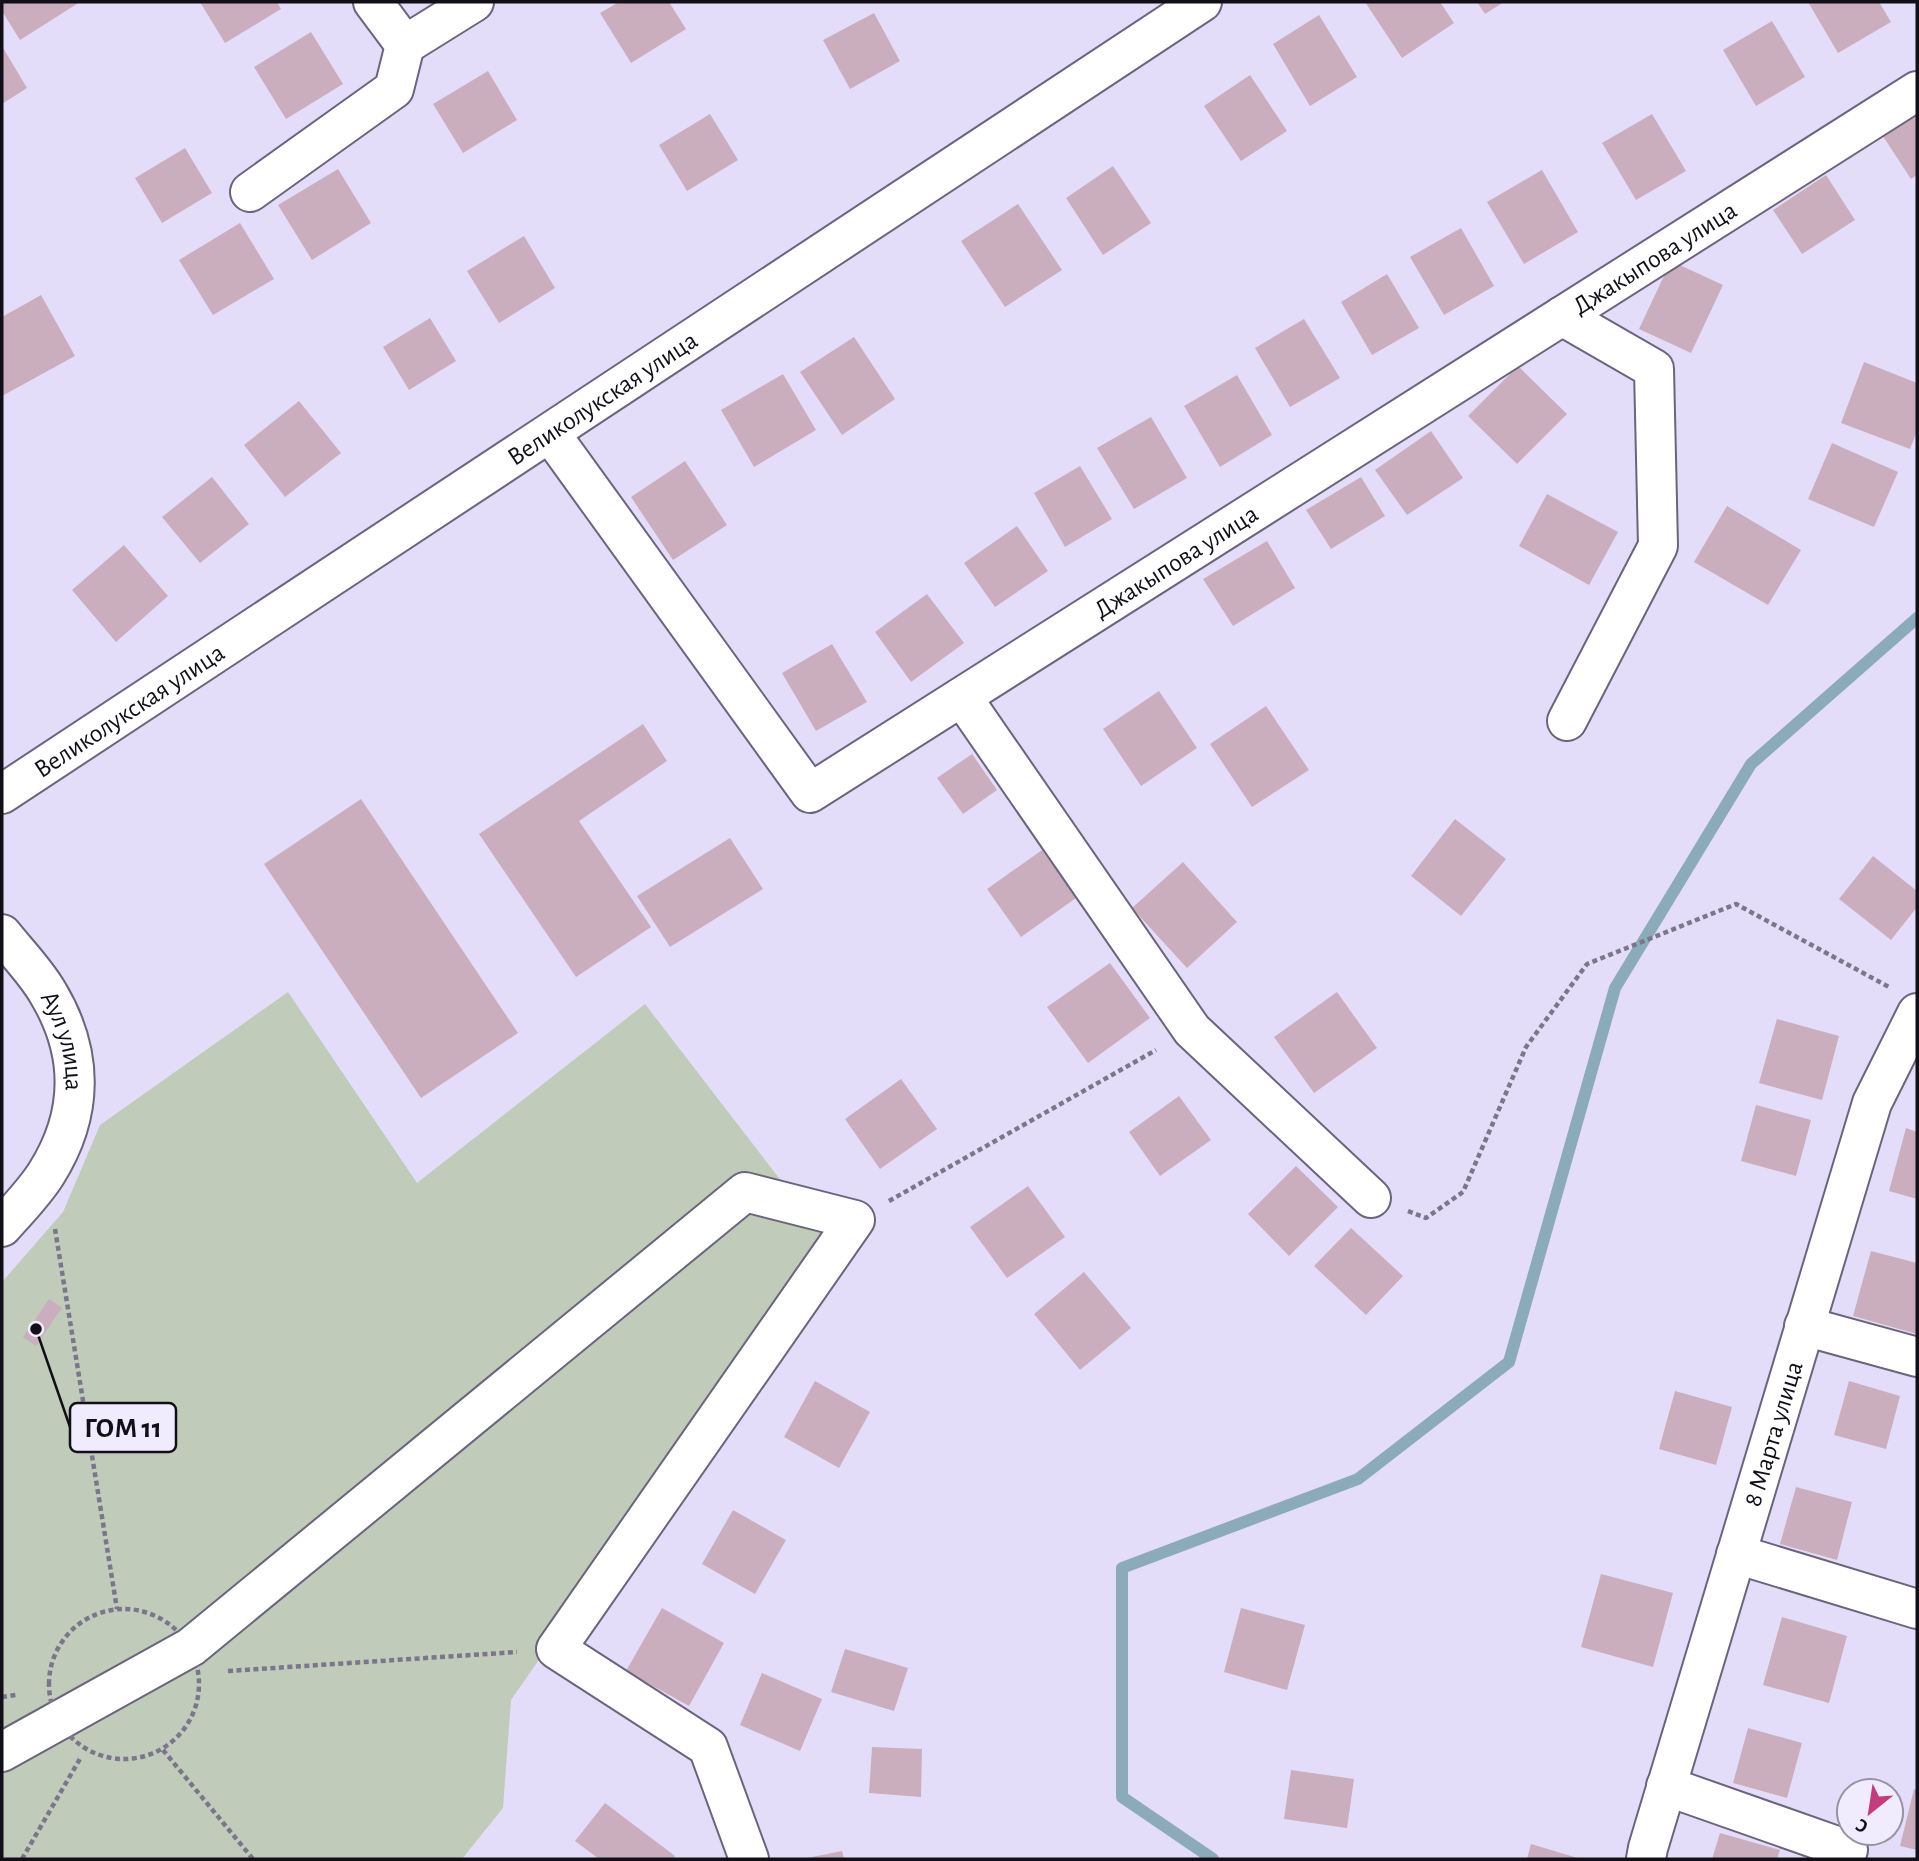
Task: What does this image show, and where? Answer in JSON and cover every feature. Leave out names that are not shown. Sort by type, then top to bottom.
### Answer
[{"type":"street","points":[[373,2],[405,46]]},
{"type":"street","points":[[250,192],[394,89],[405,46],[474,2]]},
{"type":"street","name":"Великолукская улица","points":[[2,794],[1202,2]]},
{"type":"street","name":"Джакыпова улица","points":[[550,433],[810,793],[1917,91]]},
{"type":"street","points":[[1562,316],[1654,369],[1658,546],[1567,721]]},
{"type":"street","points":[[962,697],[1192,1030],[1371,1198]]},
{"type":"street","name":"Аул улица","points":[[2,934],[47,991],[66,1029],[74,1062],[76,1090],[73,1115],[61,1147],[46,1175],[2,1227]]},
{"type":"street","name":"8 Марта улица","points":[[1646,1859],[1872,1103],[1901,1083],[1906,1002]]},
{"type":"street","points":[[2,1752],[191,1647],[744,1192],[855,1220],[556,1649],[708,1747],[749,1859]]},
{"type":"street","points":[[1804,1326],[1917,1357]]},
{"type":"street","points":[[1736,1554],[1917,1609]]},
{"type":"street","points":[[1666,1786],[1848,1850]]},
{"type":"path","points":[[1371,1198],[1426,1218],[1463,1192],[1526,1047],[1587,964],[1736,904],[1906,1002]]},
{"type":"path","points":[[855,1220],[1192,1030]]},
{"type":"path","points":[[46,1175],[117,1609]]},
{"type":"path","points":[[227,1671],[556,1649]]},
{"type":"path","points":[[22,1859],[85,1750]]},
{"type":"path","points":[[163,1750],[253,1859]]},
{"type":"green space","points":[[288,992],[417,1183],[645,1004],[829,1243],[511,1700],[503,1808],[462,1859],[2,1859],[2,1282],[63,1212],[100,1125]]},
{"type":"building","points":[[2,2],[80,2],[20,40],[2,11]]},
{"type":"building","points":[[200,2],[277,2],[281,9],[225,43]]},
{"type":"building","points":[[619,2],[669,2],[686,29],[631,63],[600,13]]},
{"type":"building","points":[[1365,2],[1440,2],[1454,23],[1402,58]]},
{"type":"building","points":[[1477,2],[1504,2],[1485,14]]},
{"type":"building","points":[[1808,2],[1879,2],[1891,22],[1838,53]]},
{"type":"building","points":[[874,13],[900,61],[850,89],[823,40]]},
{"type":"building","points":[[1319,15],[1357,77],[1310,106],[1273,44]]},
{"type":"building","points":[[1772,21],[1805,77],[1756,106],[1723,50]]},
{"type":"building","points":[[311,32],[343,84],[286,119],[254,67]]},
{"type":"building","points":[[2,46],[27,88],[2,104]]},
{"type":"building","points":[[488,71],[517,120],[463,153],[433,104]]},
{"type":"building","points":[[1250,75],[1287,131],[1241,161],[1204,106]]},
{"type":"building","points":[[1917,101],[1917,175],[1911,179],[1877,127]]},
{"type":"building","points":[[710,114],[738,160],[687,191],[659,145]]},
{"type":"building","points":[[1652,114],[1686,171],[1636,200],[1602,143]]},
{"type":"building","points":[[185,148],[212,193],[162,223],[135,178]]},
{"type":"building","points":[[1113,166],[1151,223],[1103,255],[1066,198]]},
{"type":"building","points":[[338,169],[371,223],[312,260],[278,205]]},
{"type":"building","points":[[1542,170],[1578,232],[1524,264],[1487,202]]},
{"type":"building","points":[[1826,175],[1855,220],[1802,254],[1773,210]]},
{"type":"building","points":[[1018,204],[1062,270],[1005,307],[961,241]]},
{"type":"building","points":[[240,223],[274,279],[213,315],[179,260]]},
{"type":"building","points":[[1461,228],[1494,286],[1444,315],[1410,257]]},
{"type":"building","points":[[524,236],[555,288],[499,323],[467,271]]},
{"type":"building","points":[[1671,261],[1723,285],[1691,353],[1639,329]]},
{"type":"building","points":[[1387,274],[1419,328],[1372,355],[1341,302]]},
{"type":"building","points":[[41,295],[75,356],[2,396],[2,317]]},
{"type":"building","points":[[430,318],[456,361],[409,390],[383,347]]},
{"type":"building","points":[[1304,319],[1340,378],[1290,407],[1255,348]]},
{"type":"building","points":[[854,337],[895,399],[842,435],[800,372]]},
{"type":"building","points":[[1864,362],[1917,383],[1917,431],[1910,449],[1841,423]]},
{"type":"building","points":[[1518,366],[1567,414],[1517,464],[1468,416]]},
{"type":"building","points":[[783,374],[816,430],[754,467],[721,410]]},
{"type":"building","points":[[1237,375],[1272,435],[1220,467],[1184,406]]},
{"type":"building","points":[[299,401],[341,453],[285,497],[244,445]]},
{"type":"building","points":[[1151,417],[1187,478],[1134,509],[1097,448]]},
{"type":"building","points":[[1431,431],[1463,478],[1407,515],[1375,470]]},
{"type":"building","points":[[1832,443],[1898,472],[1874,527],[1808,499]]},
{"type":"building","points":[[685,461],[727,525],[673,560],[631,497]]},
{"type":"building","points":[[1080,466],[1112,519],[1065,547],[1034,493]]},
{"type":"building","points":[[212,477],[249,524],[200,563],[162,517]]},
{"type":"building","points":[[1361,477],[1385,516],[1331,549],[1306,510]]},
{"type":"building","points":[[1547,494],[1618,532],[1589,585],[1519,546]]},
{"type":"building","points":[[1727,506],[1801,550],[1768,605],[1694,562]]},
{"type":"building","points":[[1017,526],[1048,571],[995,607],[964,563]]},
{"type":"building","points":[[1267,541],[1295,588],[1233,626],[1203,579]]},
{"type":"building","points":[[124,545],[168,596],[116,642],[72,590]]},
{"type":"building","points":[[927,594],[964,643],[911,682],[875,632]]},
{"type":"building","points":[[832,644],[867,702],[816,731],[782,673]]},
{"type":"building","points":[[1159,691],[1197,748],[1141,786],[1103,729]]},
{"type":"building","points":[[1266,706],[1309,770],[1252,807],[1210,744]]},
{"type":"building","points":[[643,724],[667,761],[579,821],[651,927],[576,977],[479,834]]},
{"type":"building","points":[[972,754],[997,790],[963,814],[937,778]]},
{"type":"building","points":[[361,799],[518,1033],[421,1098],[264,864]]},
{"type":"building","points":[[1455,819],[1506,859],[1461,916],[1411,876]]},
{"type":"building","points":[[730,838],[763,889],[670,947],[637,896]]},
{"type":"building","points":[[1042,850],[1076,898],[1021,937],[987,889]]},
{"type":"building","points":[[1873,856],[1917,891],[1917,907],[1891,940],[1839,899]]},
{"type":"building","points":[[1183,862],[1237,922],[1187,968],[1132,908]]},
{"type":"building","points":[[1110,963],[1150,1018],[1088,1063],[1047,1007]]},
{"type":"building","points":[[1337,992],[1377,1048],[1314,1093],[1274,1037]]},
{"type":"building","points":[[1777,1019],[1839,1036],[1822,1100],[1759,1083]]},
{"type":"building","points":[[901,1079],[937,1129],[880,1169],[845,1119]]},
{"type":"building","points":[[1179,1096],[1211,1140],[1160,1176],[1129,1132]]},
{"type":"building","points":[[1756,1105],[1811,1120],[1796,1176],[1741,1161]]},
{"type":"building","points":[[1906,1128],[1917,1132],[1917,1199],[1889,1191]]},
{"type":"building","points":[[1296,1166],[1338,1207],[1289,1256],[1248,1214]]},
{"type":"building","points":[[1028,1186],[1065,1237],[1007,1278],[970,1227]]},
{"type":"building","points":[[1351,1228],[1403,1276],[1366,1315],[1314,1266]]},
{"type":"building","points":[[1871,1251],[1917,1263],[1917,1334],[1853,1316]]},
{"type":"building","points":[[1084,1272],[1131,1328],[1080,1370],[1034,1314]]},
{"type":"building","points":[[49,1299],[62,1308],[36,1346],[23,1337]]},
{"type":"building","points":[[815,1381],[870,1412],[839,1468],[784,1437]]},
{"type":"building","points":[[1849,1381],[1900,1396],[1886,1449],[1834,1435]]},
{"type":"building","points":[[1675,1391],[1732,1407],[1716,1465],[1659,1449]]},
{"type":"building","points":[[1796,1487],[1852,1502],[1837,1560],[1780,1544]]},
{"type":"building","points":[[733,1510],[786,1540],[755,1594],[702,1564]]},
{"type":"building","points":[[1601,1574],[1673,1593],[1653,1667],[1581,1647]]},
{"type":"building","points":[[662,1608],[724,1643],[689,1706],[626,1671]]},
{"type":"building","points":[[1241,1608],[1305,1625],[1287,1690],[1224,1672]]},
{"type":"building","points":[[1782,1617],[1847,1636],[1829,1703],[1763,1685]]},
{"type":"building","points":[[845,1649],[908,1668],[894,1711],[831,1692]]},
{"type":"building","points":[[762,1673],[822,1699],[800,1751],[740,1725]]},
{"type":"building","points":[[1748,1728],[1802,1743],[1787,1798],[1733,1783]]},
{"type":"building","points":[[872,1747],[922,1749],[921,1797],[869,1793]]},
{"type":"building","points":[[1291,1770],[1354,1779],[1347,1828],[1284,1819]]},
{"type":"building","points":[[1914,1789],[1917,1790],[1917,1850],[1904,1847],[1905,1826]]},
{"type":"building","points":[[605,1803],[675,1856],[673,1859],[599,1859],[575,1841]]},
{"type":"building","points":[[1720,1833],[1780,1850],[1777,1859],[1712,1859]]},
{"type":"building","points":[[1531,1844],[1581,1859],[1527,1859]]},
{"type":"building","points":[[842,1851],[844,1859],[807,1859],[807,1858]]},
{"type":"waterway","points":[[1213,1859],[1122,1797],[1122,1568],[1358,1479],[1509,1362],[1615,988],[1751,764],[1917,618]]},
{"type":"place","name":"ГОМ 11","points":[[36,1329]]}]
